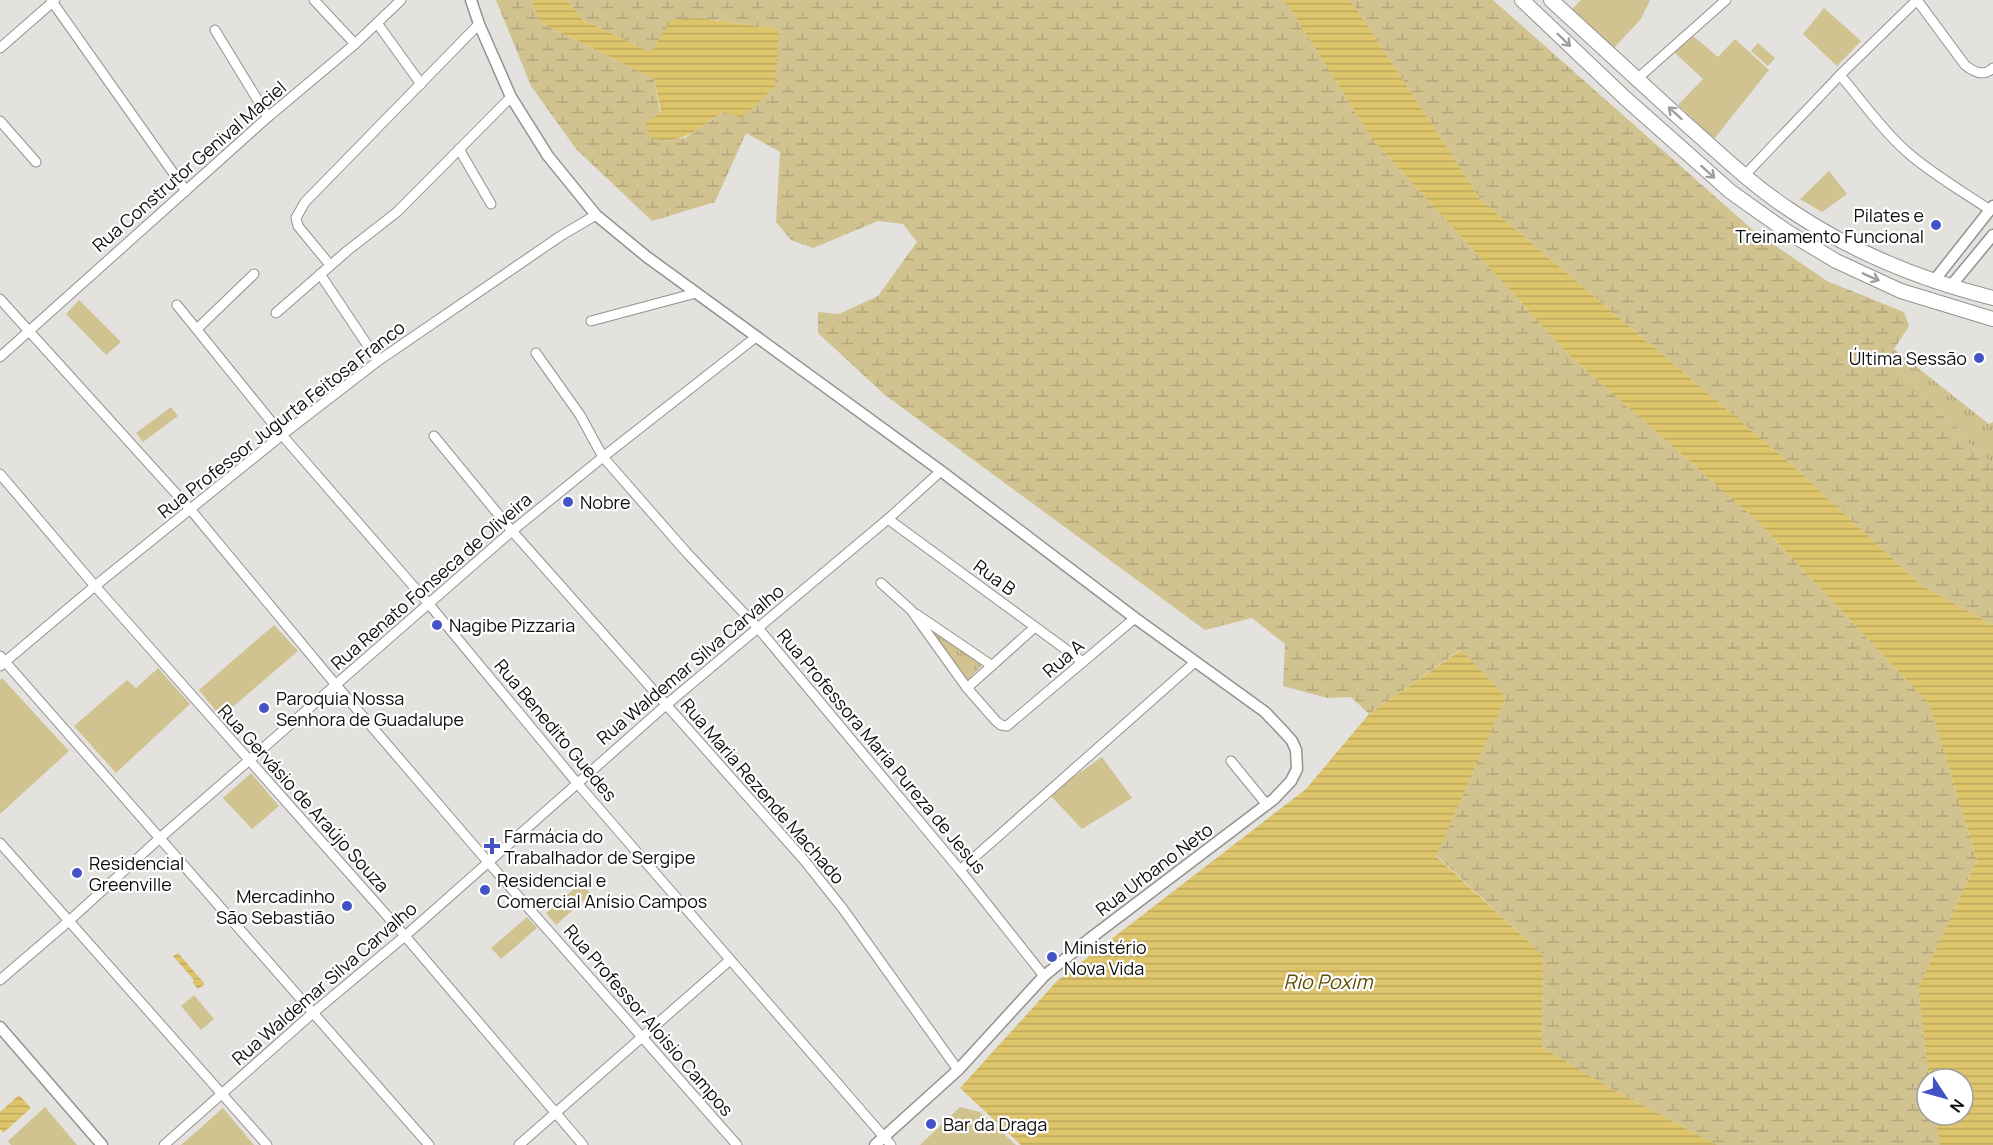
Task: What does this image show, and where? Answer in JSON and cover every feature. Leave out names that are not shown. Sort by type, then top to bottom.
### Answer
[{"type":"main road","points":[[1522,0],[1625,98],[1731,192],[1786,231],[1836,261],[1901,291],[1993,319]]},
{"type":"main road","points":[[1551,0],[1744,176],[1790,210],[1837,239],[1886,263],[1933,282],[1993,298]]},
{"type":"street","points":[[314,0],[355,44]]},
{"type":"street","name":"Rua Construtor Genival Maciel","points":[[0,357],[268,117],[355,44],[401,0]]},
{"type":"street","points":[[471,0],[510,97],[548,156],[596,215],[647,257],[941,471],[1195,662],[960,870]]},
{"type":"street","points":[[1637,79],[1726,0]]},
{"type":"street","points":[[1744,176],[1840,75],[1917,0],[1965,65],[1974,72],[1982,73],[1991,70]]},
{"type":"street","points":[[0,48],[53,1],[186,191]]},
{"type":"street","points":[[377,23],[421,84]]},
{"type":"street","points":[[330,265],[298,226],[296,218],[305,202],[479,24]]},
{"type":"street","points":[[216,30],[268,117]]},
{"type":"street","points":[[1840,75],[1892,138],[1908,153],[1992,208],[1933,282]]},
{"type":"street","points":[[276,313],[330,265],[398,212],[510,97]]},
{"type":"street","points":[[0,121],[36,162]]},
{"type":"street","points":[[459,149],[491,204]]},
{"type":"street","name":"Rua Professor Jugurta Feitosa Franco","points":[[2,661],[282,435],[378,361],[534,253],[596,215]]},
{"type":"street","points":[[1950,287],[1993,235]]},
{"type":"street","points":[[1961,247],[1976,255]]},
{"type":"street","points":[[197,329],[254,274]]},
{"type":"street","points":[[320,274],[378,361]]},
{"type":"street","points":[[591,321],[696,293]]},
{"type":"street","name":"Rua Professor Aloisio Campos","points":[[0,299],[190,509],[336,685],[488,862],[737,1145]]},
{"type":"street","name":"Rua Benedito Guedes","points":[[177,305],[282,435],[428,603],[578,783],[888,1141]]},
{"type":"street","name":"Rua Renato Fonseca de Oliveira","points":[[0,980],[512,531],[756,337]]},
{"type":"street","name":"Rua Professora Maria Pureza de Jesus","points":[[536,352],[580,415],[603,457],[687,553],[758,628],[960,870],[1044,976]]},
{"type":"street","name":"Rua Maria Rezende Machado","points":[[434,436],[512,531],[804,860],[843,909],[958,1070]]},
{"type":"street","name":"Rua Waldemar Silva Carvalho","points":[[164,1145],[666,705],[888,519],[941,471]]},
{"type":"street","name":"Rua Gervásio de Araújo Souza","points":[[0,474],[248,761],[405,936],[583,1145]]},
{"type":"street","name":"Rua B","points":[[888,519],[1083,662]]},
{"type":"street","points":[[881,583],[911,610],[991,665]]},
{"type":"street","points":[[911,610],[967,688],[1035,627]]},
{"type":"street","name":"Rua A","points":[[967,688],[1001,725],[1012,724],[1135,618]]},
{"type":"street","points":[[2,661],[161,837],[429,1145]]},
{"type":"street","name":"Rua Urbano Neto","points":[[875,1145],[888,1141],[958,1070],[1044,976],[1266,805],[1291,781],[1296,769],[1296,750],[1292,741],[1264,712],[1195,662]]},
{"type":"street","points":[[1231,761],[1266,805]]},
{"type":"street","points":[[0,843],[267,1145]]},
{"type":"street","points":[[519,1145],[730,960]]},
{"type":"street","points":[[0,1027],[102,1145]]},
{"type":"green space","points":[[496,0],[531,0],[540,22],[654,79],[665,141],[685,138],[724,112],[779,29],[700,18],[651,52],[583,20],[567,0],[1281,0],[1289,7],[1373,140],[1569,355],[1756,520],[1929,704],[1977,860],[1918,988],[1928,1067],[1915,1067],[1915,1127],[1936,1127],[1940,1145],[1718,1145],[1608,1087],[1542,1047],[1543,955],[1436,855],[1506,697],[1460,650],[1369,714],[1351,697],[1327,698],[1283,686],[1285,644],[1252,618],[1205,630],[885,395],[818,333],[818,312],[839,314],[878,296],[917,242],[903,224],[878,221],[813,248],[791,240],[776,222],[780,152],[746,133],[715,202],[652,221],[576,149],[531,86]]},
{"type":"green space","points":[[1348,0],[1493,0],[1754,231],[1827,281],[1904,312],[1909,326],[1894,349],[1887,355],[1976,451],[1993,464],[1993,625],[1922,586],[1792,465],[1481,200],[1356,8]]},
{"type":"green space","points":[[1581,0],[1650,0],[1641,19],[1614,48],[1572,9]]},
{"type":"green space","points":[[1824,8],[1861,41],[1837,66],[1803,34]]},
{"type":"green space","points":[[1693,36],[1718,57],[1735,39],[1769,70],[1714,139],[1678,105],[1703,79],[1674,52]]},
{"type":"green space","points":[[1758,43],[1775,58],[1768,66],[1751,51]]},
{"type":"green space","points":[[1829,171],[1847,194],[1822,212],[1800,199]]},
{"type":"green space","points":[[79,300],[121,342],[106,355],[66,314]]},
{"type":"green space","points":[[1894,349],[1989,424],[1993,422],[1993,464],[1976,451],[1887,355]]},
{"type":"green space","points":[[171,407],[178,416],[143,442],[136,433]]},
{"type":"green space","points":[[274,625],[298,651],[221,717],[199,690]]},
{"type":"green space","points":[[928,627],[982,665],[967,681]]},
{"type":"green space","points":[[158,668],[190,704],[116,773],[74,726],[127,680],[136,688]]},
{"type":"green space","points":[[2,678],[69,751],[0,814],[0,680]]},
{"type":"green space","points":[[1102,757],[1132,798],[1082,829],[1049,794]]},
{"type":"green space","points":[[251,773],[279,806],[252,829],[223,798]]},
{"type":"green space","points":[[581,883],[591,894],[556,925],[546,913]]},
{"type":"green space","points":[[527,917],[537,928],[501,959],[491,948]]},
{"type":"green space","points":[[194,995],[214,1019],[201,1030],[181,1006]]},
{"type":"green space","points":[[45,1107],[77,1145],[11,1145],[8,1141]]},
{"type":"green space","points":[[960,1107],[980,1112],[1016,1145],[920,1145]]},
{"type":"green space","points":[[223,1108],[254,1145],[181,1145]]},
{"type":"water","points":[[531,0],[567,0],[583,20],[651,52],[671,20],[700,18],[779,29],[775,86],[742,118],[724,112],[681,138],[662,140],[651,138],[646,123],[661,112],[654,79],[540,22]]},
{"type":"water","points":[[1281,0],[1348,0],[1356,8],[1481,200],[1792,465],[1922,586],[1993,625],[1993,1145],[1940,1145],[1936,1127],[1975,1127],[1975,1067],[1928,1067],[1918,988],[1977,860],[1929,704],[1756,520],[1569,355],[1373,140],[1289,7]]},
{"type":"water","name":"Rio Poxim","points":[[1461,650],[1506,697],[1436,856],[1543,955],[1542,1047],[1608,1087],[1718,1145],[1021,1145],[960,1088],[1057,981],[1306,789],[1369,714]]},
{"type":"water","points":[[178,953],[205,984],[198,989],[192,982],[194,980],[173,956]]},
{"type":"water","points":[[19,1095],[31,1108],[3,1133],[0,1129],[0,1112]]},
{"type":"place","name":"Pilates e Treinamento Funcional","points":[[1936,225]]},
{"type":"place","name":"Última Sessão","points":[[1979,358]]},
{"type":"place","name":"Nobre","points":[[568,502]]},
{"type":"place","name":"Nagibe Pizzaria","points":[[437,625]]},
{"type":"place","name":"Paroquia Nossa Senhora de Guadalupe","points":[[264,708]]},
{"type":"place","name":"Farmácia do Trabalhador de Sergipe","points":[[492,846]]},
{"type":"place","name":"Residencial Greenville","points":[[77,873]]},
{"type":"place","name":"Residencial e Comercial Anísio Campos","points":[[485,890]]},
{"type":"place","name":"Mercadinho São Sebastião","points":[[347,906]]},
{"type":"place","name":"Ministério Nova Vida","points":[[1052,957]]},
{"type":"place","name":"Bar da Draga","points":[[931,1124]]}]
